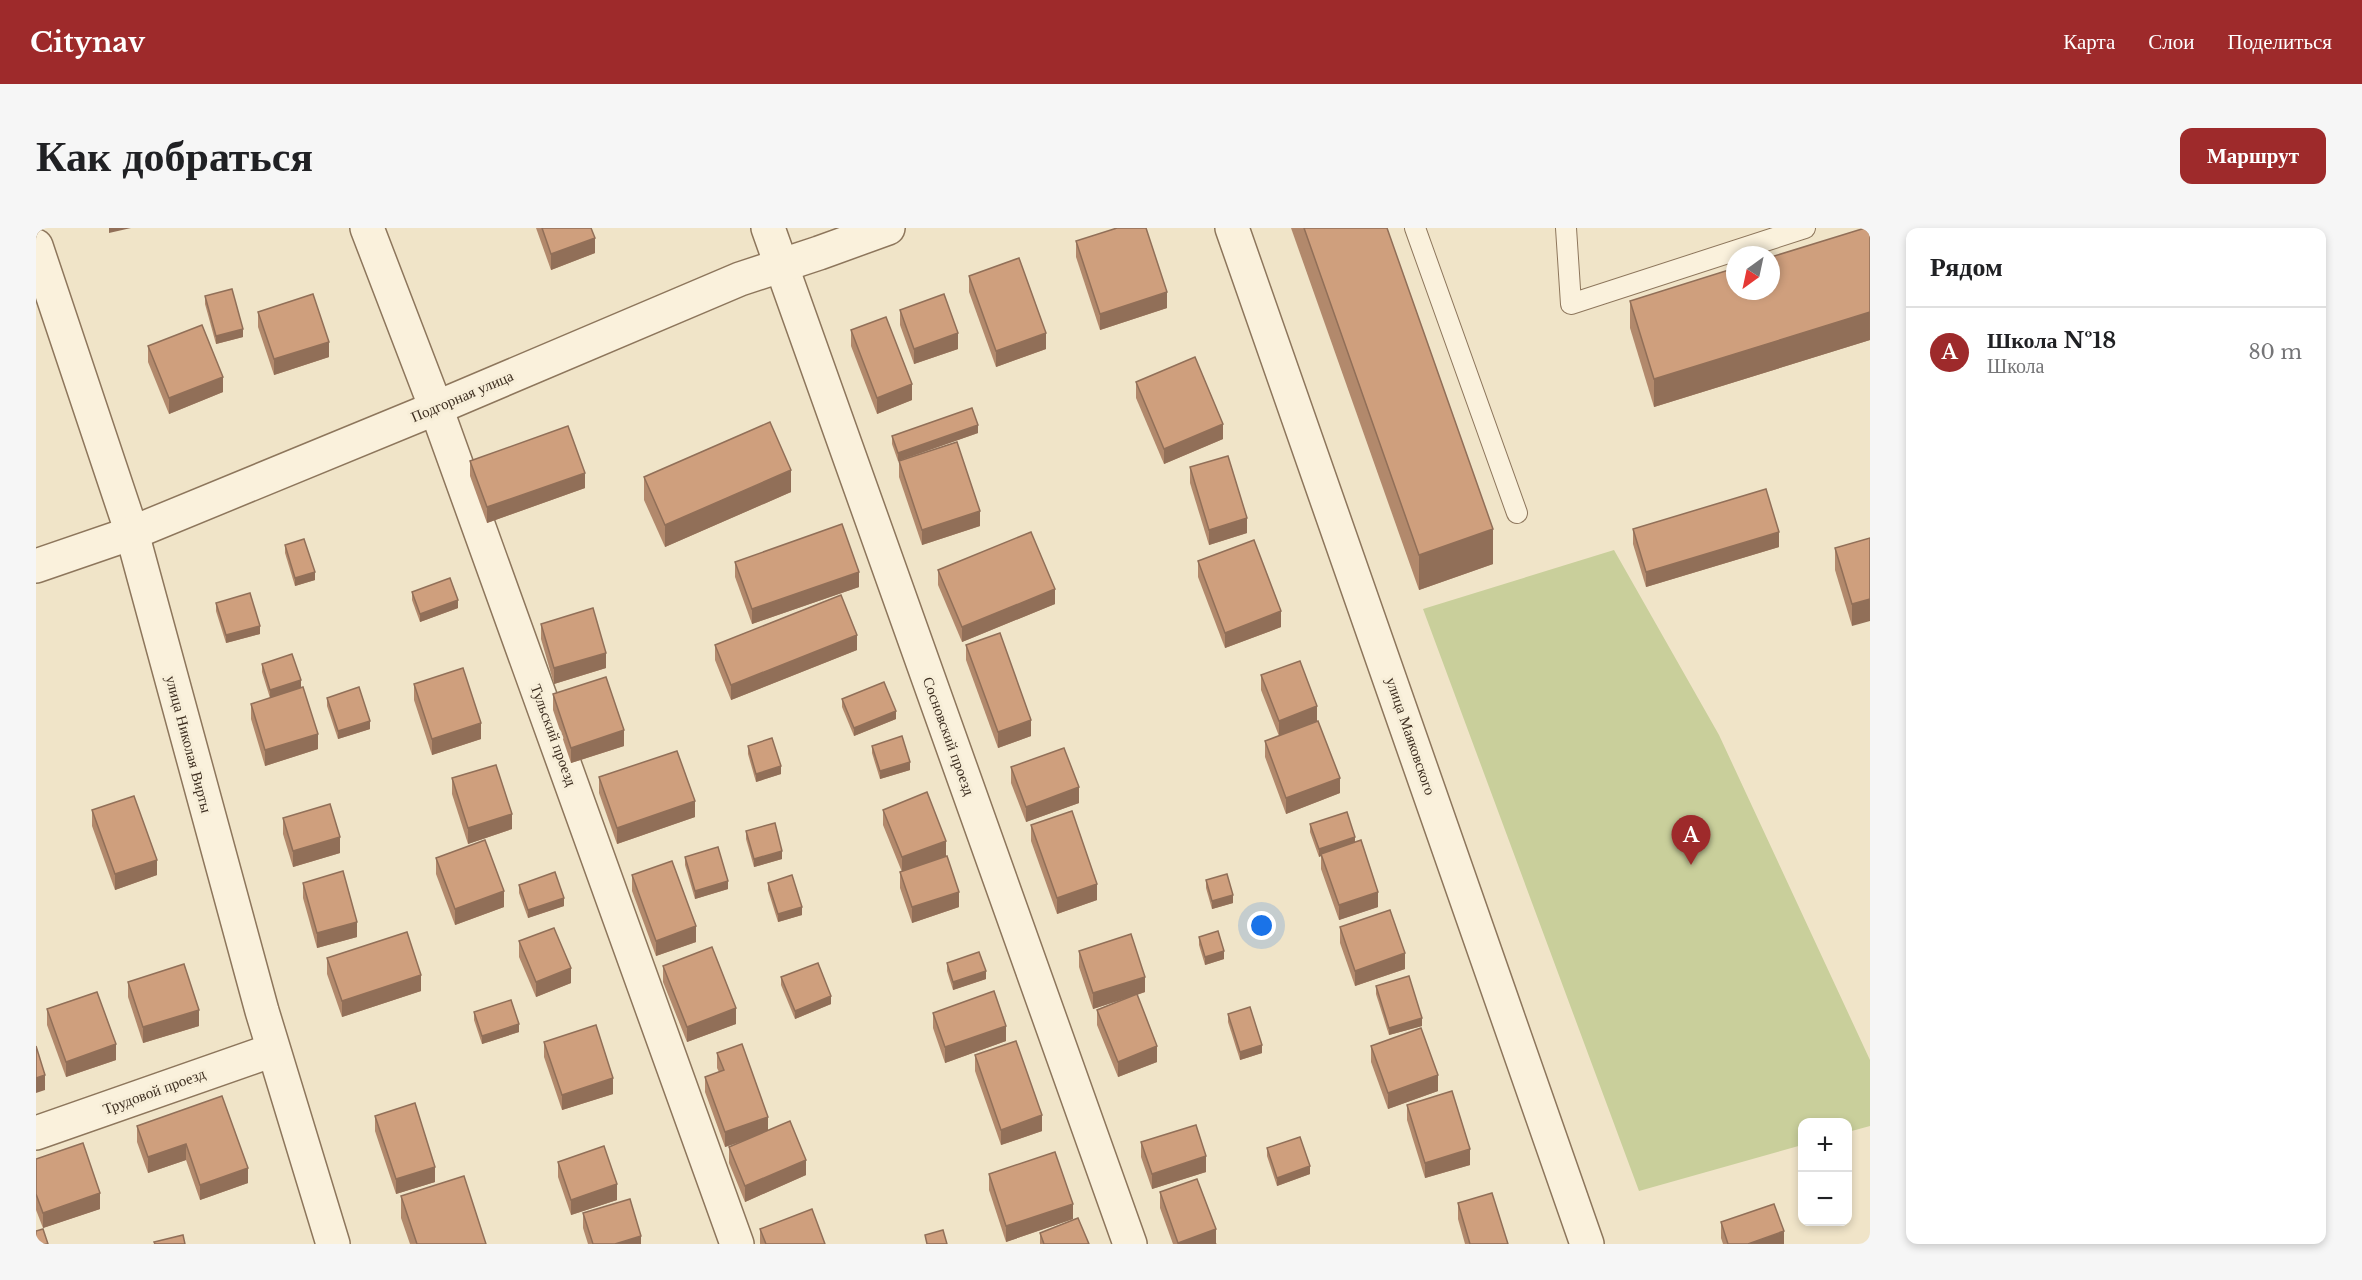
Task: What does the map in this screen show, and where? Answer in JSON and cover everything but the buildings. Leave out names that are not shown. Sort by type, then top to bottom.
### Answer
[{"type":"street","name":"Тульский проезд","points":[[367,228],[436,408],[737,1244]]},
{"type":"street","name":"Сосновский проезд","points":[[768,228],[1130,1244]]},
{"type":"street","name":"Подгорная улица","points":[[36,566],[132,533],[436,408],[740,279],[888,228]]},
{"type":"street","name":"улица Маяковского","points":[[1232,228],[1587,1244]]},
{"type":"street","name":"улица Николая Вирты","points":[[36,246],[132,533],[273,1050],[333,1244]]},
{"type":"street","name":"Трудовой проезд","points":[[36,1133],[273,1050]]},
{"type":"lane","points":[[1415,228],[1516,513]]},
{"type":"lane","points":[[1566,228],[1570,304],[1805,228]]},
{"type":"green space","points":[[1614,550],[1719,735],[1870,1060],[1870,1126],[1852,1131],[1852,1118],[1798,1118],[1798,1146],[1639,1191],[1423,609]]},
{"type":"place","name":"Школа №18","points":[[1691,865]]}]
